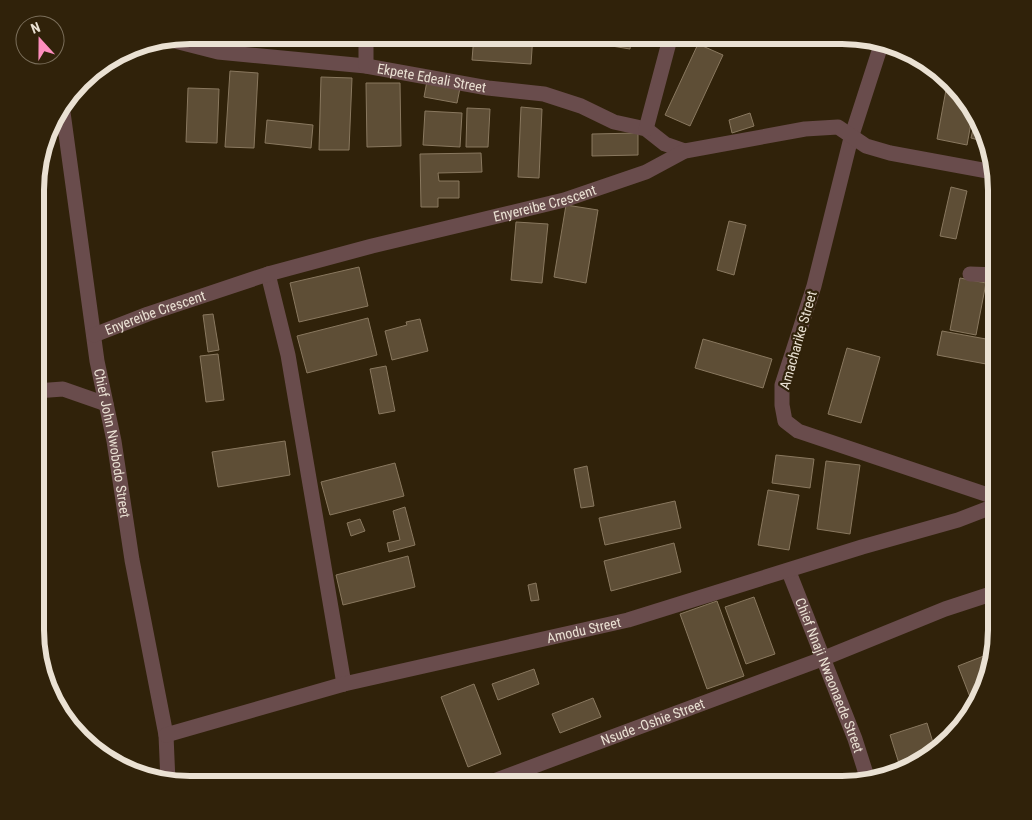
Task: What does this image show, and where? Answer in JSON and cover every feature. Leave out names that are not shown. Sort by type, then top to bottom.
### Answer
[{"type":"street","name":"Ekpete Edeali Street","points":[[187,44],[218,52],[366,66],[488,88],[544,94],[581,106],[614,122],[646,130],[665,144],[685,151]]},
{"type":"street","points":[[366,44],[366,66]]},
{"type":"street","points":[[646,130],[669,44]]},
{"type":"street","name":"Amacharike Street","points":[[880,50],[851,138],[814,286],[782,385],[782,405],[785,421],[798,431],[988,495]]},
{"type":"street","name":"Chief John Nwobodo Street","points":[[64,116],[94,335],[114,441],[132,560],[166,735],[168,774]]},
{"type":"street","name":"Enyereibe Crescent","points":[[94,335],[148,314],[268,274],[414,236],[551,204],[646,172],[685,151],[818,128],[838,127],[851,138],[866,146],[890,153],[987,171]]},
{"type":"street","points":[[268,274],[288,355],[344,684]]},
{"type":"street","points":[[970,274],[988,275]]},
{"type":"street","points":[[44,391],[63,389],[106,404]]},
{"type":"street","name":"Amodu Street","points":[[166,735],[344,684],[628,620],[988,509]]},
{"type":"street","name":"Chief Nnaji Nwaonaede Street","points":[[789,572],[855,739],[866,774]]},
{"type":"street","name":"Nsude -Oshie Street","points":[[507,776],[822,658],[945,609],[988,595]]},
{"type":"building","points":[[473,44],[532,44],[531,64],[472,60]]},
{"type":"building","points":[[599,44],[631,44],[630,49]]},
{"type":"building","points":[[698,44],[723,55],[690,126],[665,115]]},
{"type":"building","points":[[230,71],[258,73],[254,148],[225,147]]},
{"type":"building","points":[[321,77],[352,78],[349,150],[319,150]]},
{"type":"building","points":[[427,81],[460,88],[457,103],[424,97]]},
{"type":"building","points":[[366,83],[400,83],[401,146],[367,147]]},
{"type":"building","points":[[188,88],[219,89],[217,143],[186,142]]},
{"type":"building","points":[[946,88],[958,101],[971,122],[967,145],[937,139]]},
{"type":"building","points":[[521,107],[542,109],[539,178],[518,177]]},
{"type":"building","points":[[467,108],[490,109],[488,147],[466,147]]},
{"type":"building","points":[[425,111],[462,113],[460,147],[423,145]]},
{"type":"building","points":[[750,113],[754,126],[732,133],[729,120]]},
{"type":"building","points":[[267,120],[313,125],[311,148],[265,143]]},
{"type":"building","points":[[974,127],[979,140],[971,138]]},
{"type":"building","points":[[638,133],[638,155],[592,156],[592,134]]},
{"type":"building","points":[[481,153],[482,172],[438,173],[439,181],[459,181],[459,198],[438,198],[438,207],[421,207],[420,154]]},
{"type":"building","points":[[951,187],[967,191],[956,239],[940,236]]},
{"type":"building","points":[[566,205],[598,210],[586,283],[554,277]]},
{"type":"building","points":[[729,221],[746,225],[734,275],[717,270]]},
{"type":"building","points":[[516,222],[548,224],[542,283],[511,280]]},
{"type":"building","points":[[359,267],[368,306],[299,322],[290,283]]},
{"type":"building","points":[[960,278],[986,283],[976,335],[950,330]]},
{"type":"building","points":[[213,314],[219,350],[208,352],[203,315]]},
{"type":"building","points":[[368,318],[377,355],[307,373],[297,336]]},
{"type":"building","points":[[420,319],[428,351],[392,360],[385,331],[407,325],[406,322]]},
{"type":"building","points":[[942,331],[988,339],[988,364],[937,355]]},
{"type":"building","points":[[703,339],[772,359],[763,388],[695,368]]},
{"type":"building","points":[[847,348],[880,357],[861,423],[828,414]]},
{"type":"building","points":[[218,354],[224,400],[206,402],[200,356]]},
{"type":"building","points":[[386,366],[395,411],[379,414],[370,369]]},
{"type":"building","points":[[285,441],[290,475],[218,487],[212,452]]},
{"type":"building","points":[[776,455],[814,459],[810,488],[772,483]]},
{"type":"building","points":[[826,461],[860,465],[850,534],[817,529]]},
{"type":"building","points":[[395,463],[404,496],[330,515],[321,482]]},
{"type":"building","points":[[587,466],[594,506],[581,508],[574,469]]},
{"type":"building","points":[[768,490],[799,495],[789,550],[758,545]]},
{"type":"building","points":[[675,501],[681,528],[605,545],[599,518]]},
{"type":"building","points":[[405,507],[415,545],[389,552],[387,543],[400,540],[393,511]]},
{"type":"building","points":[[360,519],[365,531],[351,536],[347,523]]},
{"type":"building","points":[[674,543],[681,572],[611,591],[604,561]]},
{"type":"building","points":[[408,556],[415,587],[343,605],[336,575]]},
{"type":"building","points":[[536,583],[539,600],[531,601],[528,585]]},
{"type":"building","points":[[754,597],[775,654],[746,664],[725,607]]},
{"type":"building","points":[[717,601],[744,676],[707,689],[680,614]]},
{"type":"building","points":[[985,655],[977,686],[970,697],[958,666]]},
{"type":"building","points":[[534,669],[539,684],[498,700],[492,684]]},
{"type":"building","points":[[474,684],[501,754],[468,767],[441,697]]},
{"type":"building","points":[[593,698],[601,717],[560,733],[552,714]]},
{"type":"building","points":[[927,723],[933,744],[915,757],[899,764],[890,735]]}]
